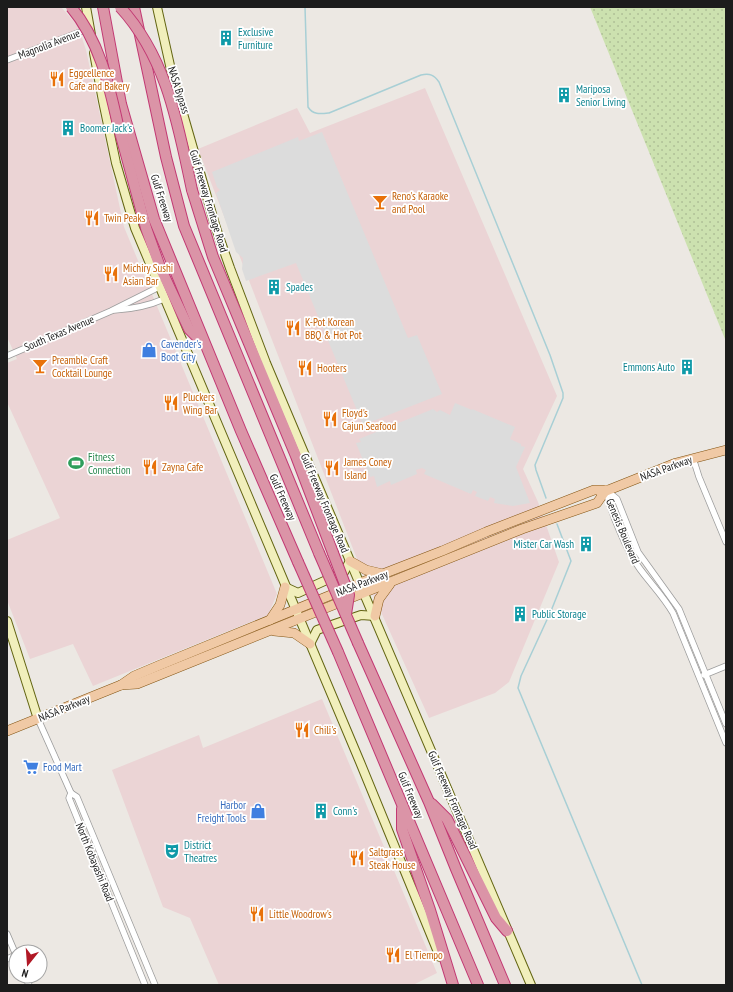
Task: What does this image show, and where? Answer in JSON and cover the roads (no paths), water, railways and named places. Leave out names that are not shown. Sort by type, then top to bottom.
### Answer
[{"type":"highway","points":[[71,7],[78,15],[98,53],[110,91],[146,228],[160,267],[189,329],[207,347]]},
{"type":"highway","name":"Gulf Freeway","points":[[103,7],[121,104],[154,219],[241,431],[338,652],[478,985]]},
{"type":"highway","name":"NASA Bypass","points":[[120,7],[154,55],[163,76],[173,105],[192,190],[213,257],[296,456],[333,552],[349,595],[346,614]]},
{"type":"highway","name":"Gulf Freeway","points":[[134,7],[166,157],[184,226],[358,643],[429,802],[505,985]]},
{"type":"highway","points":[[429,802],[447,819],[496,918],[508,931]]},
{"type":"highway","points":[[402,803],[402,829],[430,910],[453,985]]},
{"type":"main road","points":[[86,7],[116,163],[135,228],[414,896],[453,985]]},
{"type":"main road","name":"Gulf Freeway Frontage Road","points":[[157,7],[173,79],[216,228],[230,268],[266,362],[531,985]]},
{"type":"main road","name":"NASA Parkway","points":[[7,731],[122,685],[134,676],[518,519],[594,490],[606,490],[693,458],[726,450]]},
{"type":"main road","name":"NASA Parkway","points":[[122,685],[137,684],[300,620],[522,529],[597,502],[606,490]]},
{"type":"main road","points":[[518,519],[522,529]]},
{"type":"main road","points":[[285,588],[298,593],[344,572],[350,560],[366,570],[383,574]]},
{"type":"main road","points":[[310,644],[317,630],[361,615],[375,616],[379,599],[391,582]]},
{"type":"main road","points":[[270,620],[280,605],[285,588]]},
{"type":"main road","points":[[7,621],[38,719]]},
{"type":"main road","points":[[273,630],[294,633],[310,644]]},
{"type":"street","name":"Magnolia Avenue","points":[[7,60],[90,28]]},
{"type":"street","name":"South Texas Avenue","points":[[7,356],[111,311],[159,287]]},
{"type":"street","name":"South Texas Avenue","points":[[111,311],[151,305],[164,299]]},
{"type":"street","points":[[693,458],[698,478],[726,542]]},
{"type":"street","name":"Genesis Boulevard","points":[[606,490],[616,499],[638,552],[679,609],[726,724]]},
{"type":"street","name":"Genesis Boulevard","points":[[606,490],[608,502],[629,552],[639,568],[664,599],[673,613],[726,743]]},
{"type":"street","points":[[699,677],[726,666]]},
{"type":"street","name":"North Kobayashi Road","points":[[38,719],[72,793],[77,797],[155,985]]},
{"type":"street","name":"North Kobayashi Road","points":[[72,793],[69,798],[145,985]]},
{"type":"street","points":[[123,931],[132,928]]},
{"type":"street","points":[[7,934],[11,944]]},
{"type":"waterway","points":[[305,7],[308,107],[314,113],[329,113],[421,75],[432,75],[439,82],[550,355],[563,393],[563,398],[535,465],[546,498]]},
{"type":"waterway","points":[[557,524],[571,561],[551,611],[521,676],[518,688],[642,985]]},
{"type":"place","name":"Exclusive Furniture","points":[[226,38]]},
{"type":"place","name":"Eggcellence Cafe and Bakery","points":[[57,79]]},
{"type":"place","name":"Mariposa Senior Living","points":[[564,95]]},
{"type":"place","name":"Boomer Jack's","points":[[68,128]]},
{"type":"place","name":"Reno's Karaoke and Pool","points":[[380,202]]},
{"type":"place","name":"Twin Peaks","points":[[92,218]]},
{"type":"place","name":"Michiry Sushi Asian Bar","points":[[111,274]]},
{"type":"place","name":"Spades","points":[[274,287]]},
{"type":"place","name":"K-Pot Korean BBQ & Hot Pot","points":[[293,328]]},
{"type":"place","name":"Cavender's Boot City","points":[[149,350]]},
{"type":"place","name":"Preamble Craft Cocktail Lounge","points":[[40,366]]},
{"type":"place","name":"Emmons Auto","points":[[687,367]]},
{"type":"place","name":"Hooters","points":[[305,368]]},
{"type":"place","name":"Pluckers Wing Bar","points":[[171,403]]},
{"type":"place","name":"Floyd's Cajun Seafood","points":[[330,419]]},
{"type":"place","name":"Fitness Connection","points":[[76,463]]},
{"type":"place","name":"Zayna Cafe","points":[[150,467]]},
{"type":"place","name":"James Coney Island","points":[[332,468]]},
{"type":"place","name":"Mister Car Wash","points":[[586,544]]},
{"type":"place","name":"Public Storage","points":[[520,614]]},
{"type":"place","name":"Chili's","points":[[302,730]]},
{"type":"place","name":"Food Mart","points":[[31,767]]},
{"type":"place","name":"Harbor Freight Tools","points":[[258,811]]},
{"type":"place","name":"Conn's","points":[[321,811]]},
{"type":"place","name":"District Theatres","points":[[172,851]]},
{"type":"place","name":"Saltgrass Steak House","points":[[357,858]]},
{"type":"place","name":"Little Woodrow's","points":[[257,914]]},
{"type":"place","name":"El Tiempo","points":[[393,955]]}]
